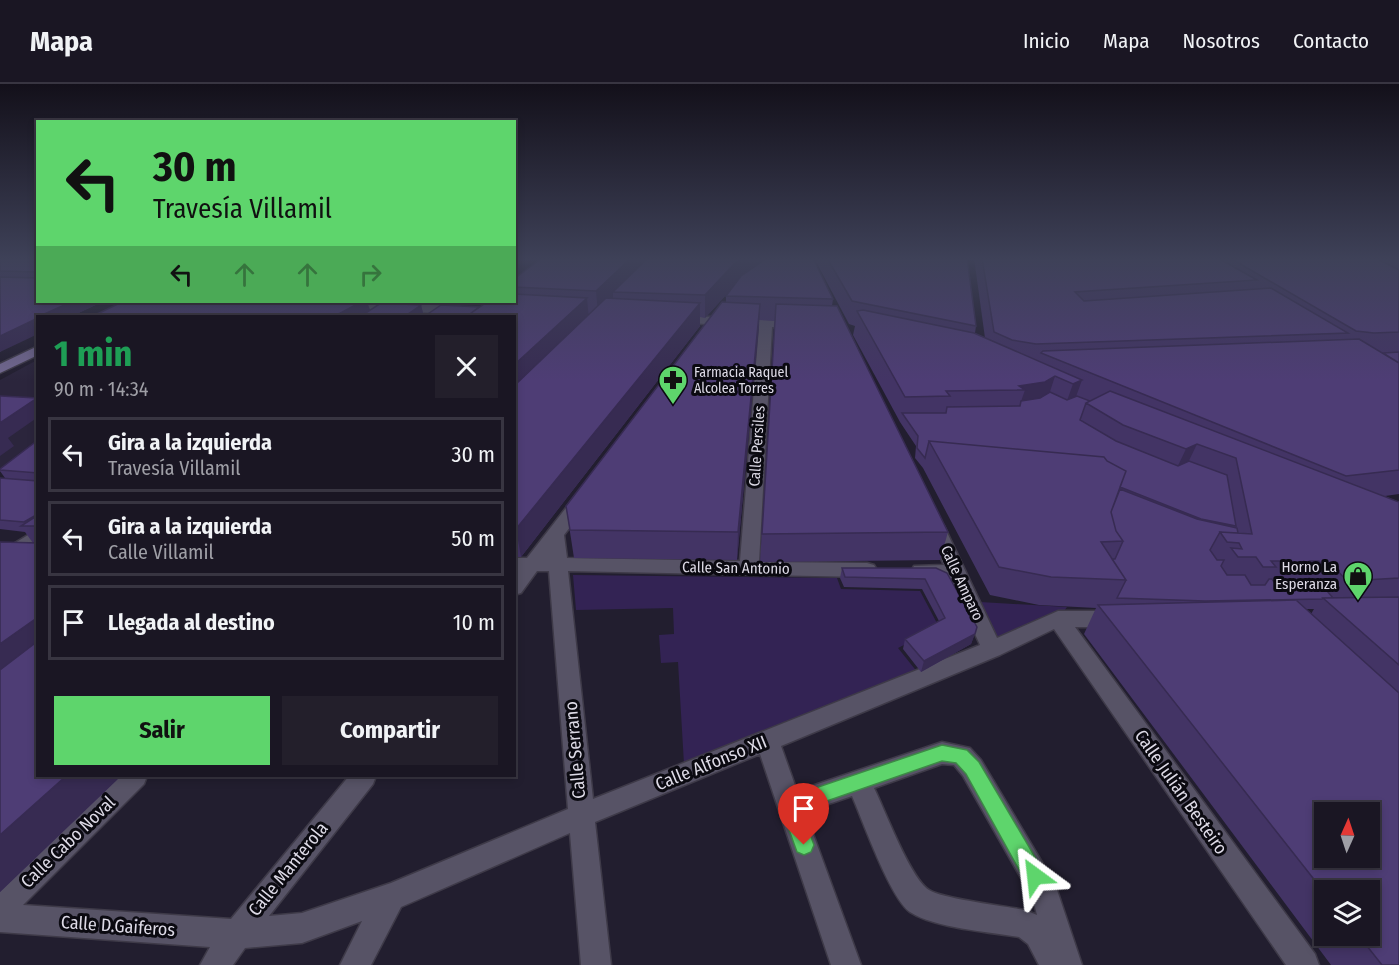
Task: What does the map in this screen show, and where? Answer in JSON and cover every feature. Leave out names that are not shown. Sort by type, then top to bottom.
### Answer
[{"type":"street","points":[[335,305],[384,304],[433,313],[472,310]]},
{"type":"street","points":[[368,315],[384,304]]},
{"type":"street","points":[[700,339],[726,305]]},
{"type":"street","points":[[657,319],[808,325]]},
{"type":"street","name":"Calle Persiles","points":[[749,568],[766,323]]},
{"type":"street","points":[[0,369],[36,351]]},
{"type":"street","points":[[516,583],[524,564],[555,535],[590,488]]},
{"type":"street","name":"Calle Amparo","points":[[927,509],[992,649]]},
{"type":"street","name":"Calle Serrano","points":[[555,535],[596,965]]},
{"type":"street","points":[[1,558],[36,536]]},
{"type":"street","points":[[1,558],[36,558]]},
{"type":"street","name":"Calle San Antonio","points":[[524,564],[957,572]]},
{"type":"street","name":"Calle Alfonso XII","points":[[237,933],[302,928],[391,897],[581,816],[992,649],[1058,619],[1141,619]]},
{"type":"street","name":"Calle Julián Besteiro","points":[[1058,619],[1304,965]]},
{"type":"street","points":[[767,741],[846,965]]},
{"type":"street","points":[[790,805],[942,753],[961,755],[972,768],[1045,894],[1067,965]]},
{"type":"street","name":"Calle Cabo Noval","points":[[0,908],[134,777]]},
{"type":"street","name":"Calle Manterola","points":[[215,965],[237,933],[363,777]]},
{"type":"street","points":[[860,782],[901,876],[919,900],[945,910],[1025,924],[1038,934],[1055,965]]},
{"type":"street","points":[[355,965],[391,897]]},
{"type":"street","name":"Calle D.Gaiferos","points":[[0,918],[237,933]]},
{"type":"shaded area","points":[[36,361],[36,446],[0,472],[0,380]]},
{"type":"shaded area","points":[[573,575],[837,578],[841,589],[920,591],[939,627],[898,648],[918,673],[684,764],[678,662],[661,663],[659,635],[674,634],[673,608],[576,610]]},
{"type":"shaded area","points":[[980,602],[1067,607],[1058,619],[992,649]]},
{"type":"building","points":[[0,299],[36,299],[36,303],[69,303],[42,315],[36,315],[36,319],[0,336]]},
{"type":"building","points":[[516,299],[586,299],[516,363],[516,315],[468,315],[486,303],[516,303]]},
{"type":"building","points":[[605,299],[700,303],[516,529],[516,384]]},
{"type":"building","points":[[851,299],[972,299],[976,326]]},
{"type":"building","points":[[989,299],[1082,299],[1084,301],[1290,299],[1348,333],[1036,344],[1012,340],[994,332]]},
{"type":"building","points":[[1301,299],[1399,299],[1399,332],[1356,331]]},
{"type":"building","points":[[722,302],[760,304],[738,532],[570,530],[566,506]]},
{"type":"building","points":[[120,303],[359,303],[337,315],[95,315]]},
{"type":"building","points":[[381,303],[421,305],[406,315],[363,315]]},
{"type":"building","points":[[776,304],[837,306],[948,532],[762,534]]},
{"type":"building","points":[[441,305],[479,307],[468,315],[426,315]]},
{"type":"building","points":[[863,310],[974,333],[1082,380],[1073,384],[1055,376],[1045,382],[1019,386],[1025,390],[946,391],[950,396],[905,397],[857,311]]},
{"type":"building","points":[[1359,339],[1399,363],[1399,470],[1346,476],[1041,353],[1043,351]]},
{"type":"building","points":[[1399,352],[1399,363],[1383,353]]},
{"type":"building","points":[[1110,391],[1399,502],[1399,578],[1347,581],[1334,567],[1323,566],[1319,561],[1310,561],[1315,567],[1288,566],[1284,561],[1271,561],[1276,567],[1263,567],[1256,557],[1238,557],[1231,548],[1242,549],[1239,543],[1227,542],[1220,532],[1252,534],[1236,458],[1197,444],[1186,449],[1123,425],[1086,403]]},
{"type":"building","points":[[1050,392],[1067,400],[1077,396],[1090,401],[1086,403],[1080,420],[1116,441],[1178,466],[1189,461],[1227,475],[1236,526],[1201,519],[1120,487],[1126,471],[1104,457],[929,441],[925,458],[917,448],[918,436],[902,413],[946,413],[947,407],[1020,406],[1021,401],[1040,398]]},
{"type":"building","points":[[0,396],[36,398],[36,399],[0,423]]},
{"type":"building","points":[[929,441],[1104,457],[1126,471],[1111,512],[1116,531],[1123,541],[1101,542],[1126,580],[1051,577],[999,567]]},
{"type":"building","points":[[36,442],[36,473],[0,469]]},
{"type":"building","points":[[0,478],[36,481],[36,515],[24,522],[0,520]]},
{"type":"building","points":[[1120,489],[1197,519],[1237,528],[1238,533],[1220,532],[1210,550],[1217,560],[1224,560],[1221,566],[1227,575],[1245,575],[1251,585],[1265,585],[1269,579],[1272,579],[1276,585],[1302,585],[1298,579],[1307,579],[1311,584],[1322,585],[1333,598],[1205,601],[1117,598],[1126,580],[1112,559],[1115,559],[1123,541],[1116,531],[1111,512]]},
{"type":"building","points":[[36,516],[36,526],[21,526]]},
{"type":"building","points":[[0,542],[36,543],[36,618],[0,644]]},
{"type":"building","points":[[842,568],[936,568],[947,573],[977,627],[975,634],[924,661],[905,639],[945,618],[925,579],[845,577]]},
{"type":"building","points":[[1399,597],[1399,665],[1323,598]]},
{"type":"building","points":[[1296,600],[1399,693],[1399,965],[1382,965],[1367,946],[1380,946],[1380,880],[1315,880],[1098,605]]},
{"type":"building","points":[[36,643],[36,777],[65,777],[0,835],[0,670]]},
{"type":"place","name":"Farmacia Raquel Alcolea Torres","points":[[673,406]]},
{"type":"place","name":"Horno La Esperanza","points":[[1358,602]]},
{"type":"route","points":[[804,845],[790,805],[942,753],[961,755],[972,768],[1035,876]]}]
